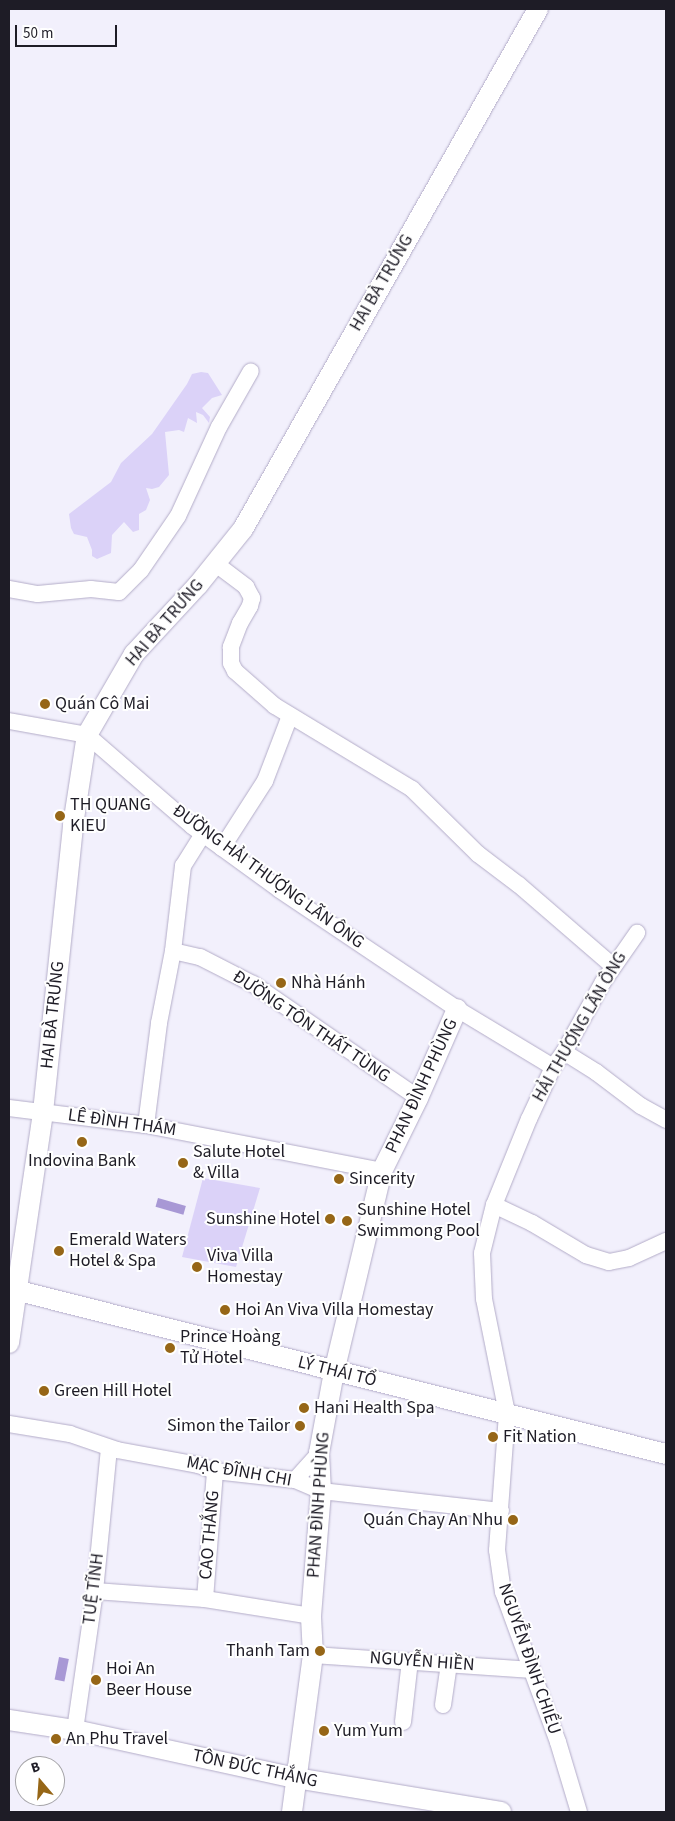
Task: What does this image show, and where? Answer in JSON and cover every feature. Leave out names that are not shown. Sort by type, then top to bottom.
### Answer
[{"type":"street","name":"HAI BÀ TRƯNG","points":[[9,1343],[12,1289],[43,1112],[73,825],[88,735],[134,654],[216,564],[242,529],[538,9]]},
{"type":"street","points":[[9,589],[38,594],[91,589],[119,592],[141,570],[178,516],[219,427],[251,370]]},
{"type":"street","points":[[216,564],[246,587],[252,598],[231,647],[230,663],[235,670],[275,706],[412,789],[478,854],[519,885],[613,966]]},
{"type":"street","points":[[222,848],[265,781],[290,716]]},
{"type":"street","points":[[9,721],[88,735]]},
{"type":"street","name":"ĐƯỜNG HẢI THƯỢNG LÃN ÔNG","points":[[88,735],[203,834],[222,848],[457,1009],[553,1066]]},
{"type":"street","points":[[146,1125],[159,1023],[172,951],[183,866],[203,834]]},
{"type":"street","name":"HẢI THƯỢNG LÃN ÔNG","points":[[507,1413],[484,1299],[482,1253],[494,1205],[553,1066],[564,1052],[613,966],[637,933]]},
{"type":"street","name":"ĐƯỜNG TÔN THẤT TÙNG","points":[[172,951],[200,957],[253,984],[418,1098]]},
{"type":"street","name":"PHAN ĐÌNH PHÙNG","points":[[292,1812],[313,1655],[311,1616],[321,1491],[318,1453],[334,1372],[382,1171],[418,1098],[457,1009]]},
{"type":"street","points":[[564,1052],[596,1072],[641,1106],[666,1120]]},
{"type":"street","name":"LÊ ĐÌNH THÁM","points":[[9,1108],[146,1125],[382,1171]]},
{"type":"street","points":[[494,1205],[532,1223],[586,1254],[609,1262],[629,1258],[666,1241]]},
{"type":"street","name":"LÝ THÁI TỔ","points":[[12,1289],[334,1372],[507,1413],[666,1454]]},
{"type":"street","name":"NGUYỄN ĐÌNH CHIỂU","points":[[507,1413],[497,1550],[503,1592],[532,1670],[579,1812]]},
{"type":"street","name":"MẠC ĐĨNH CHI","points":[[9,1424],[70,1434],[109,1448],[198,1464],[216,1471],[295,1480],[321,1491],[501,1510]]},
{"type":"street","name":"TUỆ TĨNH","points":[[74,1730],[95,1591],[109,1448]]},
{"type":"street","points":[[295,1480],[318,1453]]},
{"type":"street","name":"CAO THẮNG","points":[[204,1599],[216,1471]]},
{"type":"street","points":[[95,1591],[204,1599],[311,1616]]},
{"type":"street","name":"NGUYỄN HIỀN","points":[[313,1655],[532,1670]]},
{"type":"street","points":[[403,1722],[410,1661]]},
{"type":"street","points":[[443,1705],[449,1664]]},
{"type":"street","name":"TÔN ĐỨC THẮNG","points":[[9,1720],[74,1730],[296,1778],[482,1811],[501,1812]]},
{"type":"shaded area","points":[[208,373],[222,395],[212,398],[202,408],[210,417],[209,423],[203,415],[196,412],[197,423],[188,418],[184,432],[179,430],[165,432],[169,475],[159,487],[146,488],[150,500],[146,510],[139,514],[139,530],[133,532],[124,522],[112,535],[111,553],[97,559],[92,556],[92,550],[87,537],[74,534],[69,514],[111,482],[121,463],[152,434],[192,374]]},
{"type":"shaded area","points":[[203,1178],[260,1188],[236,1267],[182,1257]]},
{"type":"shaded area","points":[[158,1198],[186,1206],[183,1215],[156,1207]]},
{"type":"shaded area","points":[[59,1657],[69,1659],[64,1681],[55,1680]]},
{"type":"place","name":"Quán Cô Mai","points":[[45,704]]},
{"type":"place","name":"TH QUANG KIEU","points":[[60,816]]},
{"type":"place","name":"Nhà Hánh","points":[[281,983]]},
{"type":"place","name":"Indovina Bank","points":[[82,1142]]},
{"type":"place","name":"Salute Hotel & Villa","points":[[183,1163]]},
{"type":"place","name":"Sincerity","points":[[339,1179]]},
{"type":"place","name":"Sunshine Hotel","points":[[330,1219]]},
{"type":"place","name":"Sunshine Hotel Swimmong Pool","points":[[347,1221]]},
{"type":"place","name":"Emerald Waters Hotel & Spa","points":[[59,1251]]},
{"type":"place","name":"Viva Villa Homestay","points":[[197,1267]]},
{"type":"place","name":"Hoi An Viva Villa Homestay","points":[[225,1310]]},
{"type":"place","name":"Prince Hoàng Tử Hotel","points":[[170,1348]]},
{"type":"place","name":"Green Hill Hotel","points":[[44,1391]]},
{"type":"place","name":"Hani Health Spa","points":[[304,1408]]},
{"type":"place","name":"Simon the Tailor","points":[[300,1426]]},
{"type":"place","name":"Fit Nation","points":[[493,1437]]},
{"type":"place","name":"Quán Chay An Nhu","points":[[513,1520]]},
{"type":"place","name":"Thanh Tam","points":[[320,1651]]},
{"type":"place","name":"Hoi An Beer House","points":[[96,1680]]},
{"type":"place","name":"Yum Yum","points":[[324,1731]]},
{"type":"place","name":"An Phu Travel","points":[[56,1739]]}]
